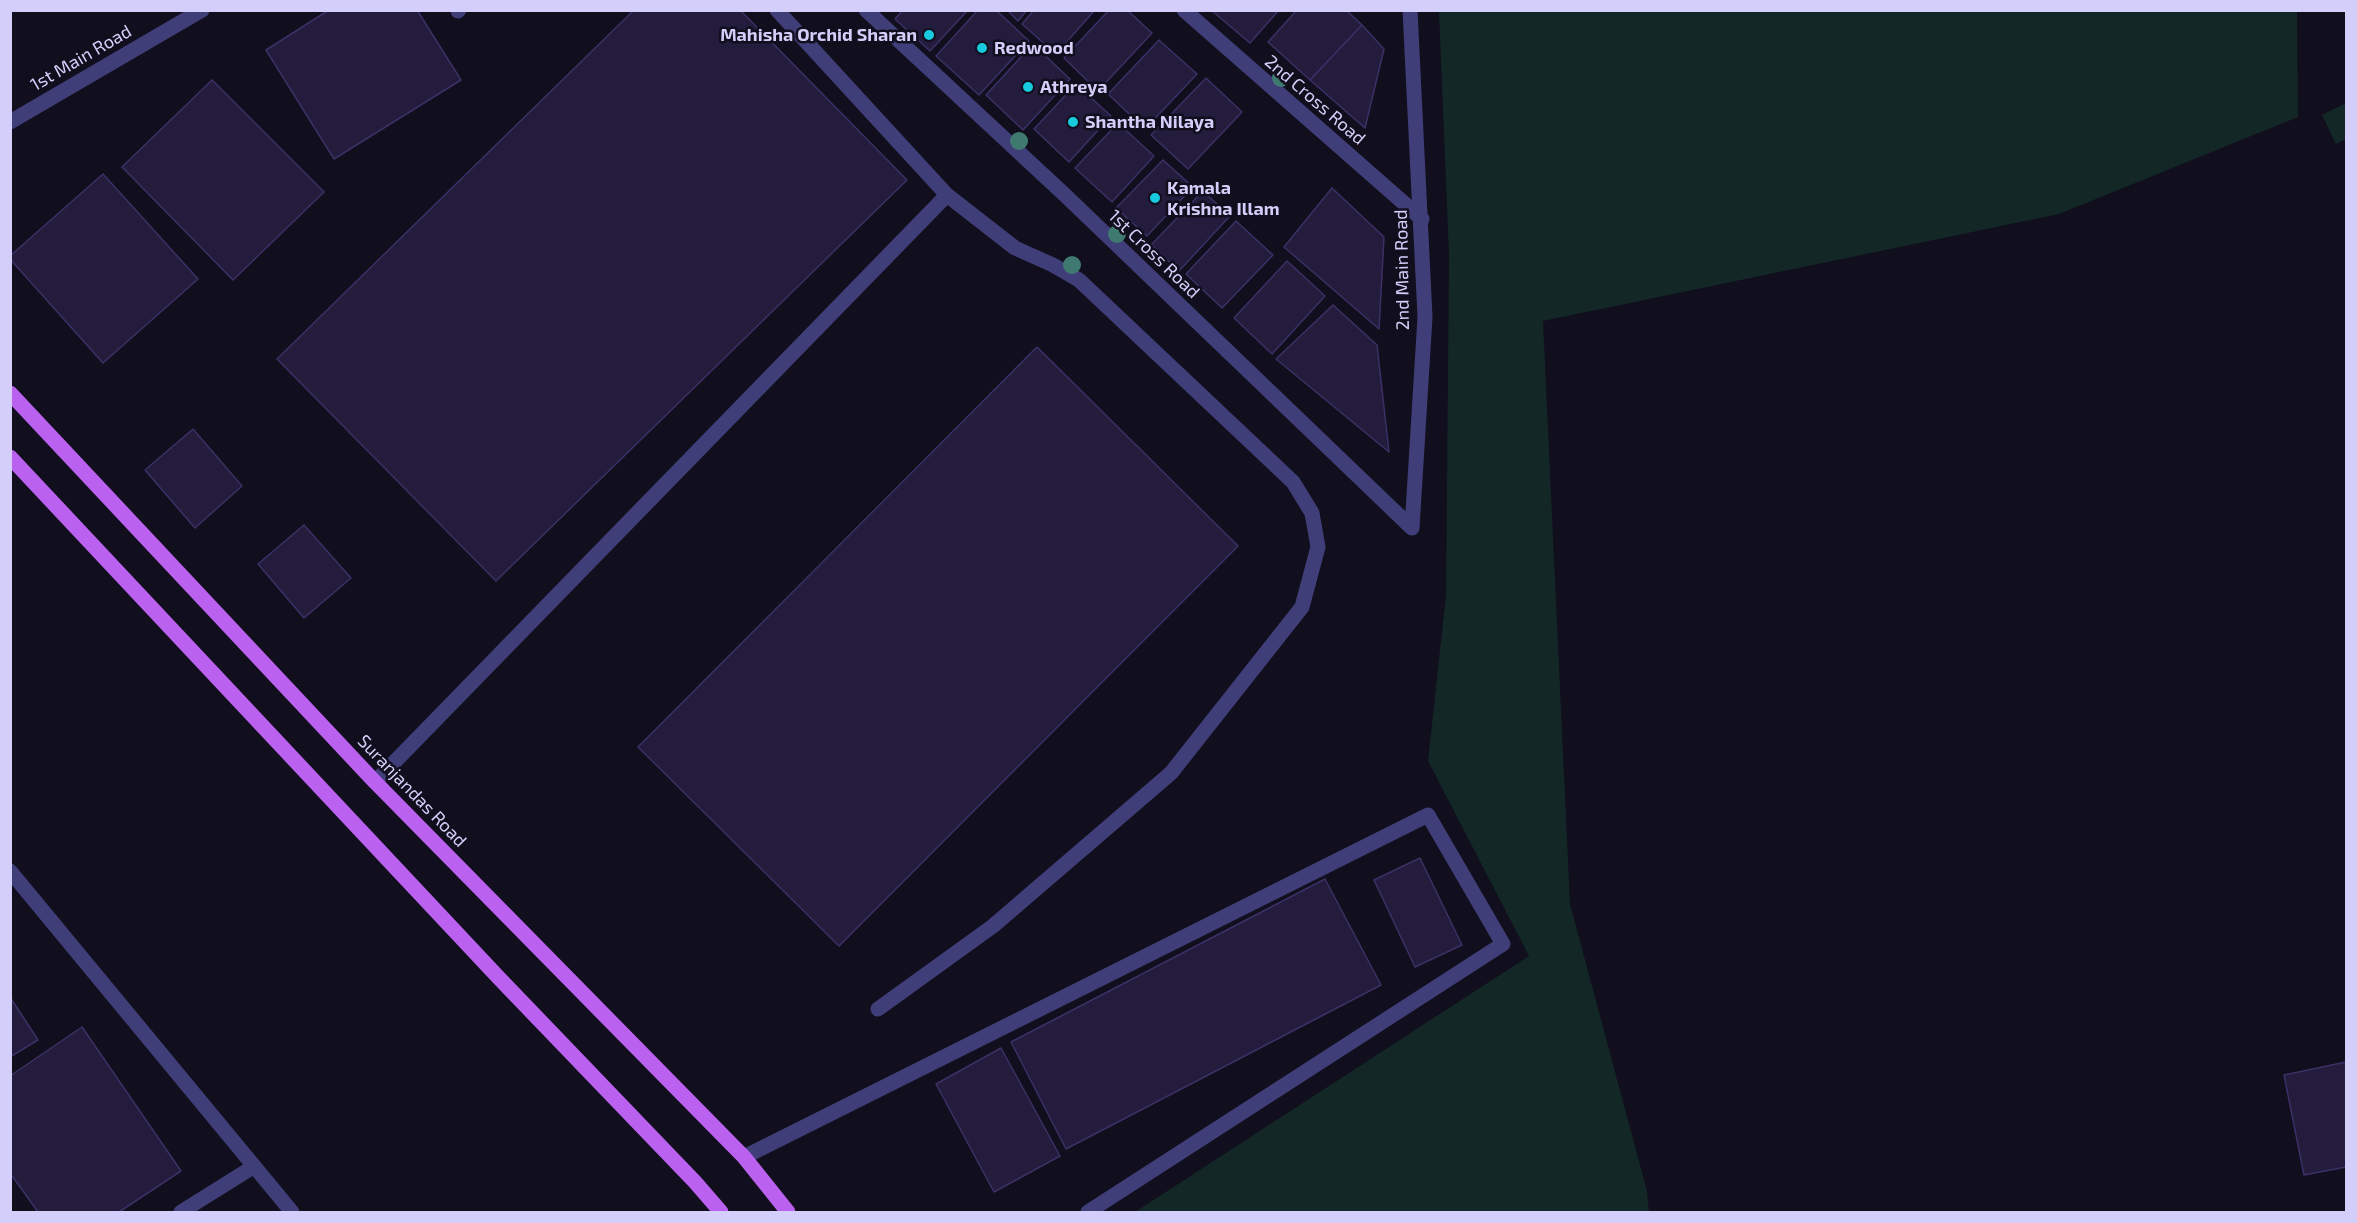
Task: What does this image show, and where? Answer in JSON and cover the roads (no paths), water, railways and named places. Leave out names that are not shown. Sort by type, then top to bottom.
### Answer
[{"type":"main road","name":"Suranjandas Road","points":[[10,393],[375,782],[744,1157],[788,1212]]},
{"type":"main road","points":[[10,457],[721,1212]]},
{"type":"street","name":"1st Main Road","points":[[10,122],[202,10]]},
{"type":"street","points":[[777,10],[947,195],[1015,248],[1053,265],[1078,280],[1293,482],[1312,513],[1318,547],[1302,607],[1171,773],[993,926],[878,1009]]},
{"type":"street","name":"1st Cross Road","points":[[866,10],[1066,196],[1412,528]]},
{"type":"street","name":"2nd Cross Road","points":[[1184,10],[1422,219]]},
{"type":"street","name":"2nd Main Road","points":[[1410,10],[1425,317],[1412,528]]},
{"type":"street","points":[[375,782],[947,195]]},
{"type":"street","points":[[744,1157],[1428,815],[1503,944],[1088,1212]]},
{"type":"street","points":[[10,871],[292,1212]]},
{"type":"street","points":[[181,1212],[253,1167]]},
{"type":"place","name":"Mahisha Orchid Sharan","points":[[929,35]]},
{"type":"place","name":"Redwood","points":[[982,48]]},
{"type":"place","name":"Athreya","points":[[1028,87]]},
{"type":"place","name":"Shantha Nilaya","points":[[1073,122]]},
{"type":"place","name":"Kamala Krishna Illam","points":[[1155,198]]}]
